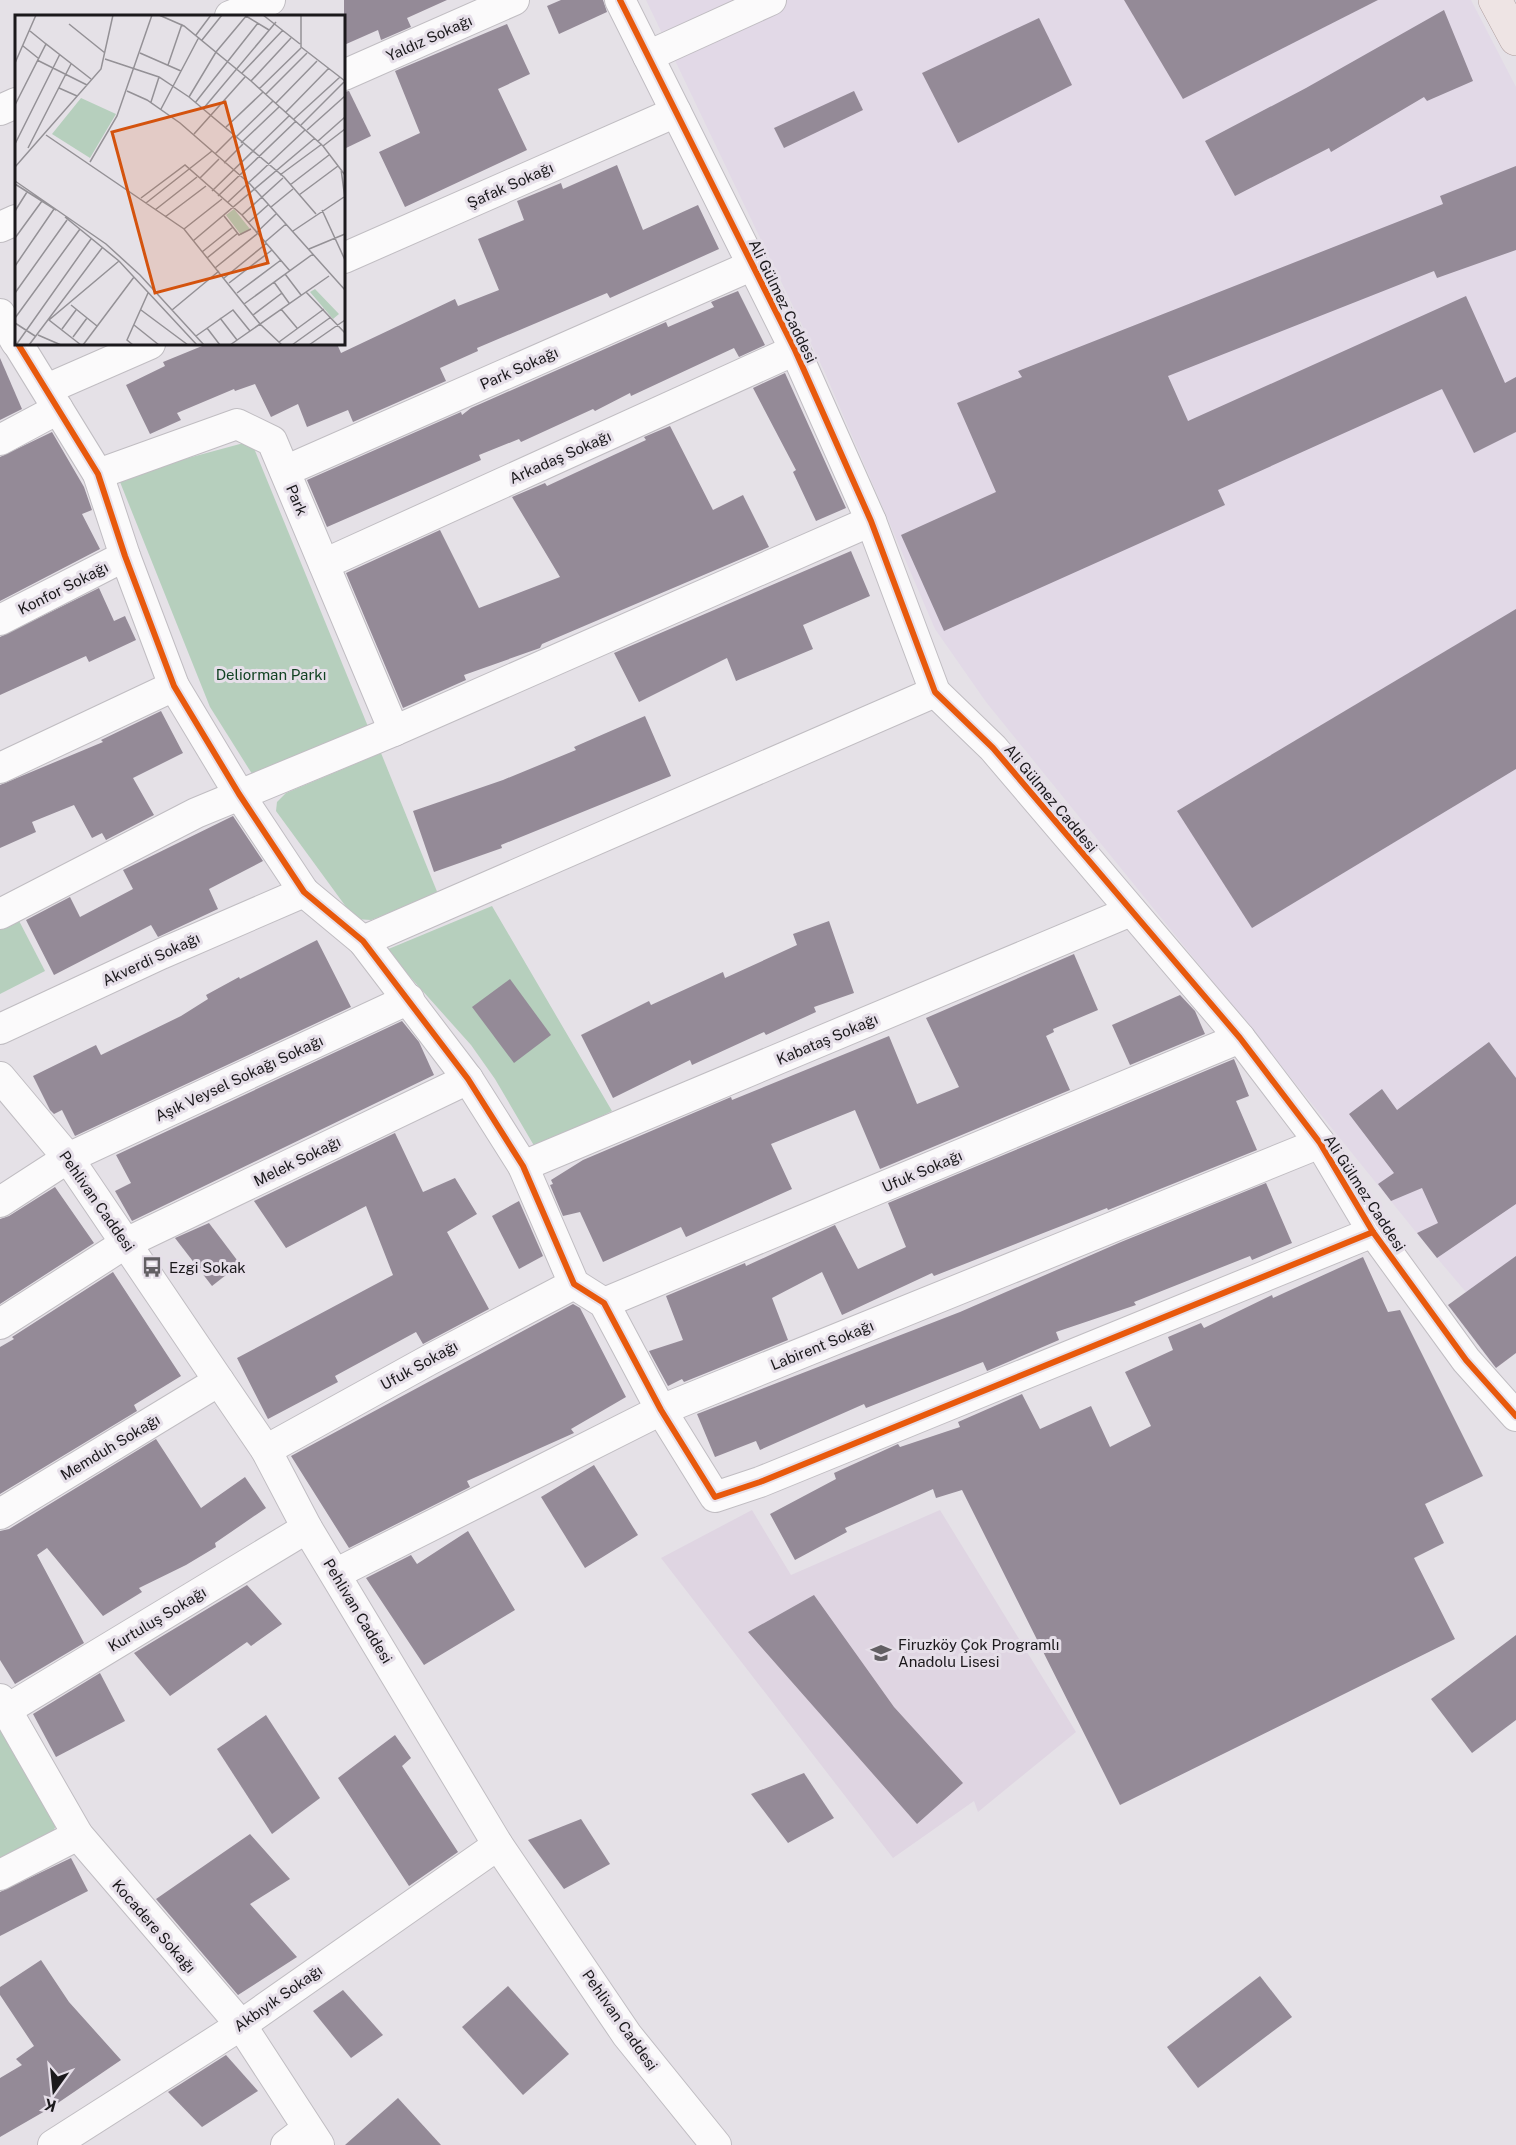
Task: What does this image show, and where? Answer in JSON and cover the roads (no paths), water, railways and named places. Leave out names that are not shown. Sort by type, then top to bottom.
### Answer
[{"type":"main road","points":[[1496,0],[1516,39]]},
{"type":"street","points":[[232,15],[270,0]]},
{"type":"street","name":"Yaldız Sokağı","points":[[345,75],[514,0]]},
{"type":"street","name":"Ali Gülmez Caddesi","points":[[620,0],[795,350],[871,521],[934,692],[993,748],[1240,1038],[1320,1143],[1372,1232],[1466,1360],[1516,1416]]},
{"type":"street","points":[[648,56],[771,0]]},
{"type":"street","points":[[0,110],[15,104]]},
{"type":"street","name":"Şafak Sokağı","points":[[345,258],[676,112]]},
{"type":"street","points":[[0,227],[15,220]]},
{"type":"street","name":"Park Sokağı","points":[[285,471],[753,265]]},
{"type":"street","points":[[0,314],[15,340]]},
{"type":"street","points":[[18,345],[98,474],[125,556],[174,686],[239,794],[304,892],[363,941],[468,1079],[523,1166],[574,1284],[604,1303],[660,1410],[715,1497],[760,1482],[1372,1232]]},
{"type":"street","points":[[0,440],[52,399],[148,345]]},
{"type":"street","name":"Arkadaş Sokağı","points":[[324,564],[795,350]]},
{"type":"street","name":"Park","points":[[98,474],[237,424],[272,441],[394,731]]},
{"type":"street","points":[[0,914],[239,794],[394,731],[871,521]]},
{"type":"street","name":"Konfor Sokağı","points":[[0,620],[125,556]]},
{"type":"street","points":[[0,768],[174,686]]},
{"type":"street","points":[[363,941],[934,692]]},
{"type":"street","name":"Akverdi Sokağı","points":[[0,1029],[161,954],[304,892]]},
{"type":"street","name":"Kabataş Sokağı","points":[[523,1166],[1131,911]]},
{"type":"street","name":"Aşık Veysel Sokağı Sokağı","points":[[0,1202],[68,1158],[409,999]]},
{"type":"street","name":"Ufuk Sokağı","points":[[604,1303],[1240,1038]]},
{"type":"street","name":"Pehlivan Caddesi","points":[[0,1077],[68,1158],[266,1450],[307,1528],[337,1573],[498,1845],[627,2035],[716,2145]]},
{"type":"street","name":"Melek Sokağı","points":[[0,1324],[126,1243],[468,1079]]},
{"type":"street","name":"Labirent Sokağı","points":[[337,1573],[660,1410],[1320,1143]]},
{"type":"street","name":"Ufuk Sokağı","points":[[266,1450],[439,1354],[574,1284]]},
{"type":"street","name":"Memduh Sokağı","points":[[0,1514],[219,1381]]},
{"type":"street","name":"Kurtuluş Sokağı","points":[[3,1705],[307,1528]]},
{"type":"street","name":"Kocadere Sokağı","points":[[3,1705],[78,1834],[240,2025],[304,2140]]},
{"type":"street","points":[[0,1875],[78,1834]]},
{"type":"street","name":"Akbıyık Sokağı","points":[[53,2145],[240,2025],[498,1845]]},
{"type":"place","name":"Ezgi Sokak","points":[[152,1267]]},
{"type":"place","name":"Firuzköy Çok Programlı Anadolu Lisesi","points":[[881,1653]]},
{"type":"park label","name":"Deliorman Parkı","points":[[271,674]]}]
